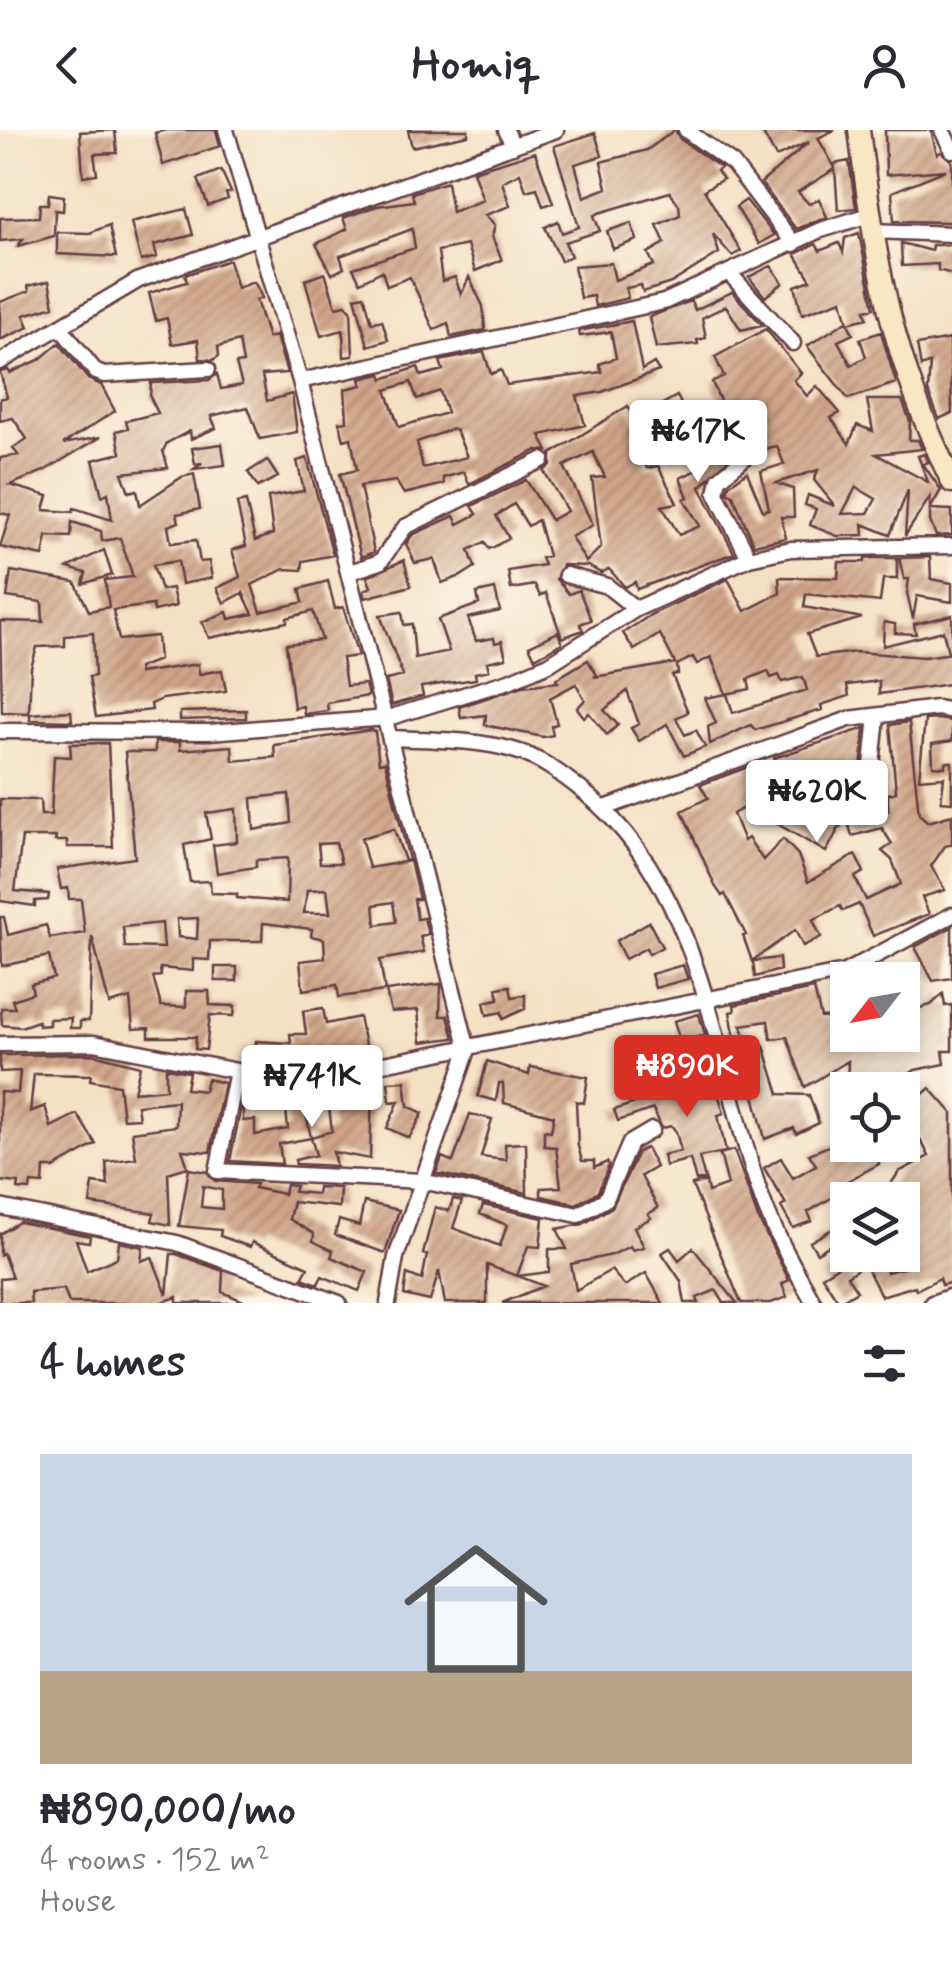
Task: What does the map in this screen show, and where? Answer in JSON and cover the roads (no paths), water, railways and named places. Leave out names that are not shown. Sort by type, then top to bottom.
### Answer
[{"type":"street","points":[[226,130],[300,381],[388,718],[468,1050],[396,1257],[388,1303]]},
{"type":"street","points":[[506,130],[514,146]]},
{"type":"street","points":[[0,362],[138,280],[556,130]]},
{"type":"street","points":[[686,130],[733,164],[794,244]]},
{"type":"street","points":[[860,130],[871,223],[898,357],[952,482]]},
{"type":"street","points":[[942,130],[952,150]]},
{"type":"street","points":[[300,381],[664,302],[794,244],[871,223],[952,234]]},
{"type":"street","points":[[730,274],[793,343]]},
{"type":"street","points":[[60,326],[96,372],[104,375],[208,369]]},
{"type":"street","points":[[748,454],[720,479],[716,493],[749,558]]},
{"type":"street","points":[[350,572],[380,562],[405,527],[542,460]]},
{"type":"street","points":[[0,731],[209,732],[388,718],[509,681],[549,664],[636,609],[749,558],[790,549],[952,546]]},
{"type":"street","points":[[566,575],[607,586],[636,609]]},
{"type":"street","points":[[605,808],[833,724],[938,708],[952,711]]},
{"type":"street","points":[[868,805],[877,716]]},
{"type":"street","points":[[392,738],[476,742],[516,750],[562,774],[605,808],[677,917],[708,1001],[764,1204],[814,1303]]},
{"type":"street","points":[[0,1044],[94,1043],[278,1079],[328,1075],[844,972],[952,915]]},
{"type":"street","points":[[237,1071],[216,1171],[422,1182],[578,1214],[606,1199],[630,1144],[652,1130]]},
{"type":"street","points":[[0,1207],[177,1243],[339,1303]]},
{"type":"street","points":[[932,1303],[952,1296]]}]
